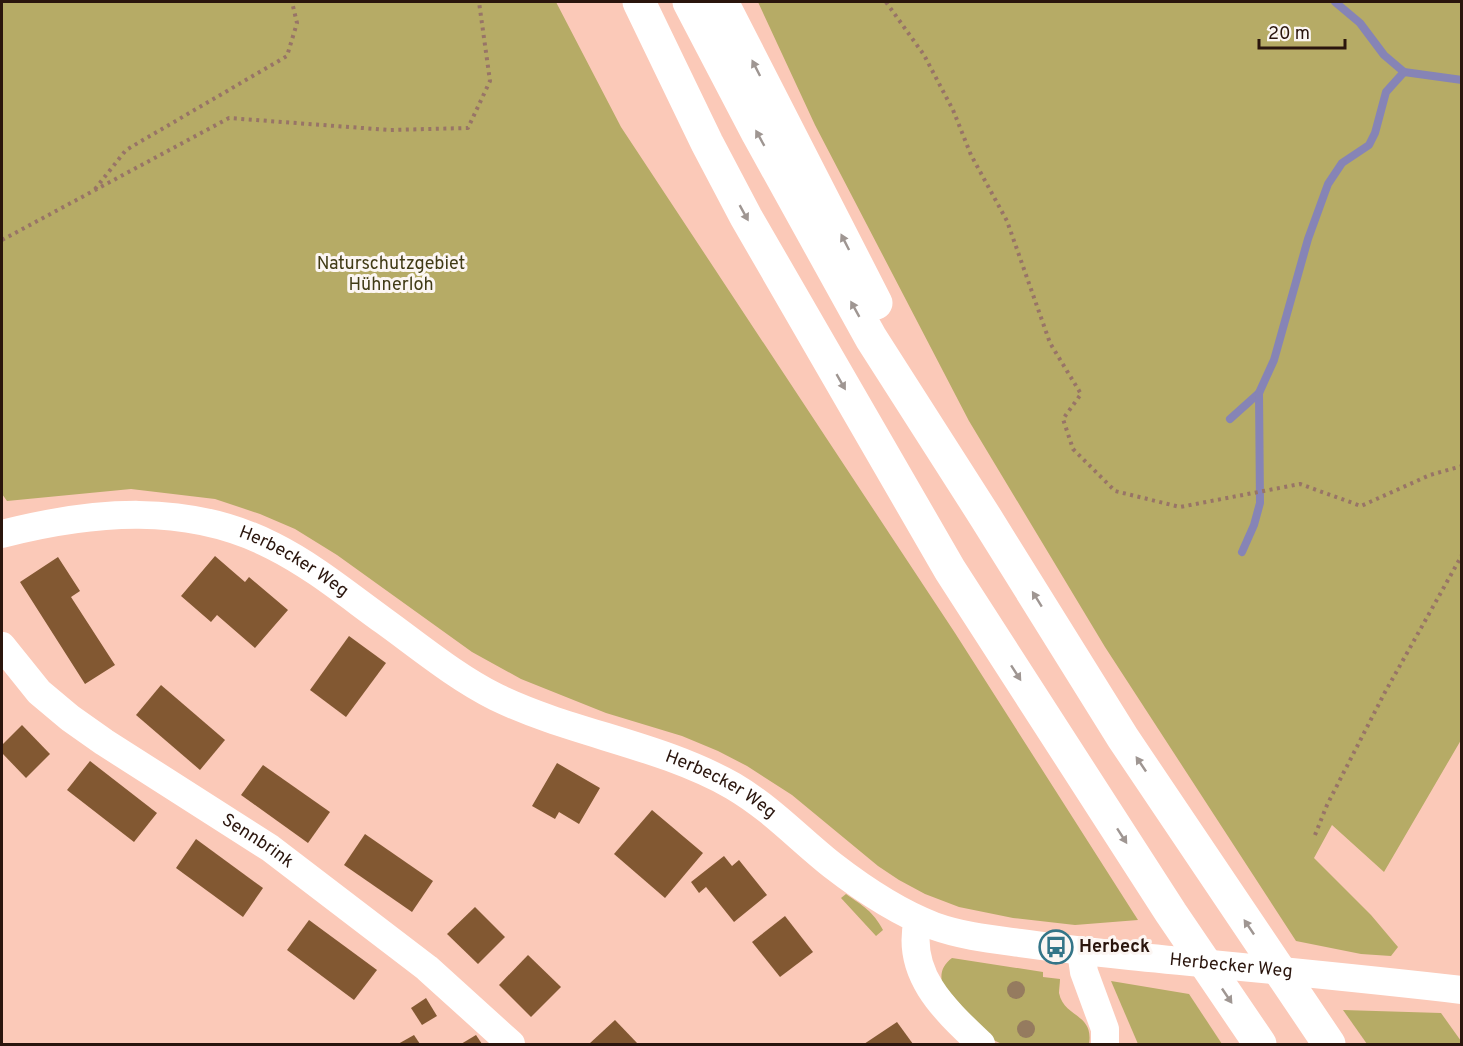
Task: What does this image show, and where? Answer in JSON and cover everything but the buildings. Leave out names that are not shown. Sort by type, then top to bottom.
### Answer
[{"type":"highway","points":[[623,2],[950,570],[1171,913],[1260,1044]]},
{"type":"highway","points":[[639,2],[706,143]]},
{"type":"highway","points":[[689,2],[758,134],[871,338],[1123,738],[1329,1044]]},
{"type":"highway","points":[[722,2],[986,518]]},
{"type":"street","name":"Herbecker Weg","points":[[2,534],[36,525],[112,514],[169,515],[221,526],[271,545],[319,574],[464,679],[492,695],[546,718],[706,772],[777,817],[831,864],[878,897],[918,920],[960,935],[1085,952],[1461,990]]},
{"type":"street","name":"Sennbrink","points":[[2,646],[39,692],[70,717],[104,742],[270,848],[427,968],[511,1044]]},
{"type":"street","points":[[918,920],[915,934],[916,958],[928,984],[954,1017],[981,1044]]},
{"type":"street","points":[[1085,952],[1084,972],[1105,1029],[1105,1044]]},
{"type":"path","points":[[92,192],[126,150],[287,56],[297,23],[292,2]]},
{"type":"path","points":[[2,240],[229,118],[389,130],[468,128],[490,81],[479,2]]},
{"type":"path","points":[[886,2],[924,55],[953,110],[971,155],[1007,220],[1050,343],[1081,394],[1063,419],[1073,449],[1115,491],[1180,507],[1299,484],[1361,506],[1430,475],[1461,466]]},
{"type":"path","points":[[1315,835],[1327,805],[1384,694],[1461,555]]},
{"type":"green space","name":"Naturschutzgebiet Hühnerloh","points":[[2,2],[556,2],[621,127],[955,633],[1138,920],[1075,925],[1013,918],[959,907],[925,894],[878,866],[792,795],[747,766],[682,736],[606,713],[521,679],[472,652],[337,555],[295,529],[260,514],[215,499],[131,489],[7,501],[2,494]]},
{"type":"green space","points":[[758,2],[1461,2],[1461,740],[1384,872],[1332,825],[1314,858],[1371,915],[1398,947],[1391,956],[1361,954],[1296,941],[1105,647],[969,421],[815,125]]},
{"type":"green space","points":[[846,894],[871,913],[883,930],[876,936],[841,898]]},
{"type":"green space","points":[[952,958],[1043,972],[1043,977],[1060,979],[1059,993],[1062,1001],[1087,1026],[1089,1044],[1002,1044],[989,1038],[942,983],[943,969]]},
{"type":"green space","points":[[1111,981],[1189,994],[1222,1044],[1138,1044]]},
{"type":"green space","points":[[1343,1010],[1441,1013],[1461,1044],[1367,1044]]},
{"type":"waterway","points":[[1335,2],[1360,23],[1384,55],[1404,72],[1462,80]]},
{"type":"waterway","points":[[1242,552],[1254,525],[1260,503],[1259,393],[1274,360],[1308,239],[1328,184],[1342,163],[1369,145],[1375,133],[1386,92],[1404,72]]},
{"type":"waterway","points":[[1230,419],[1259,393]]},
{"type":"place","name":"Herbeck","points":[[1056,947]]}]
